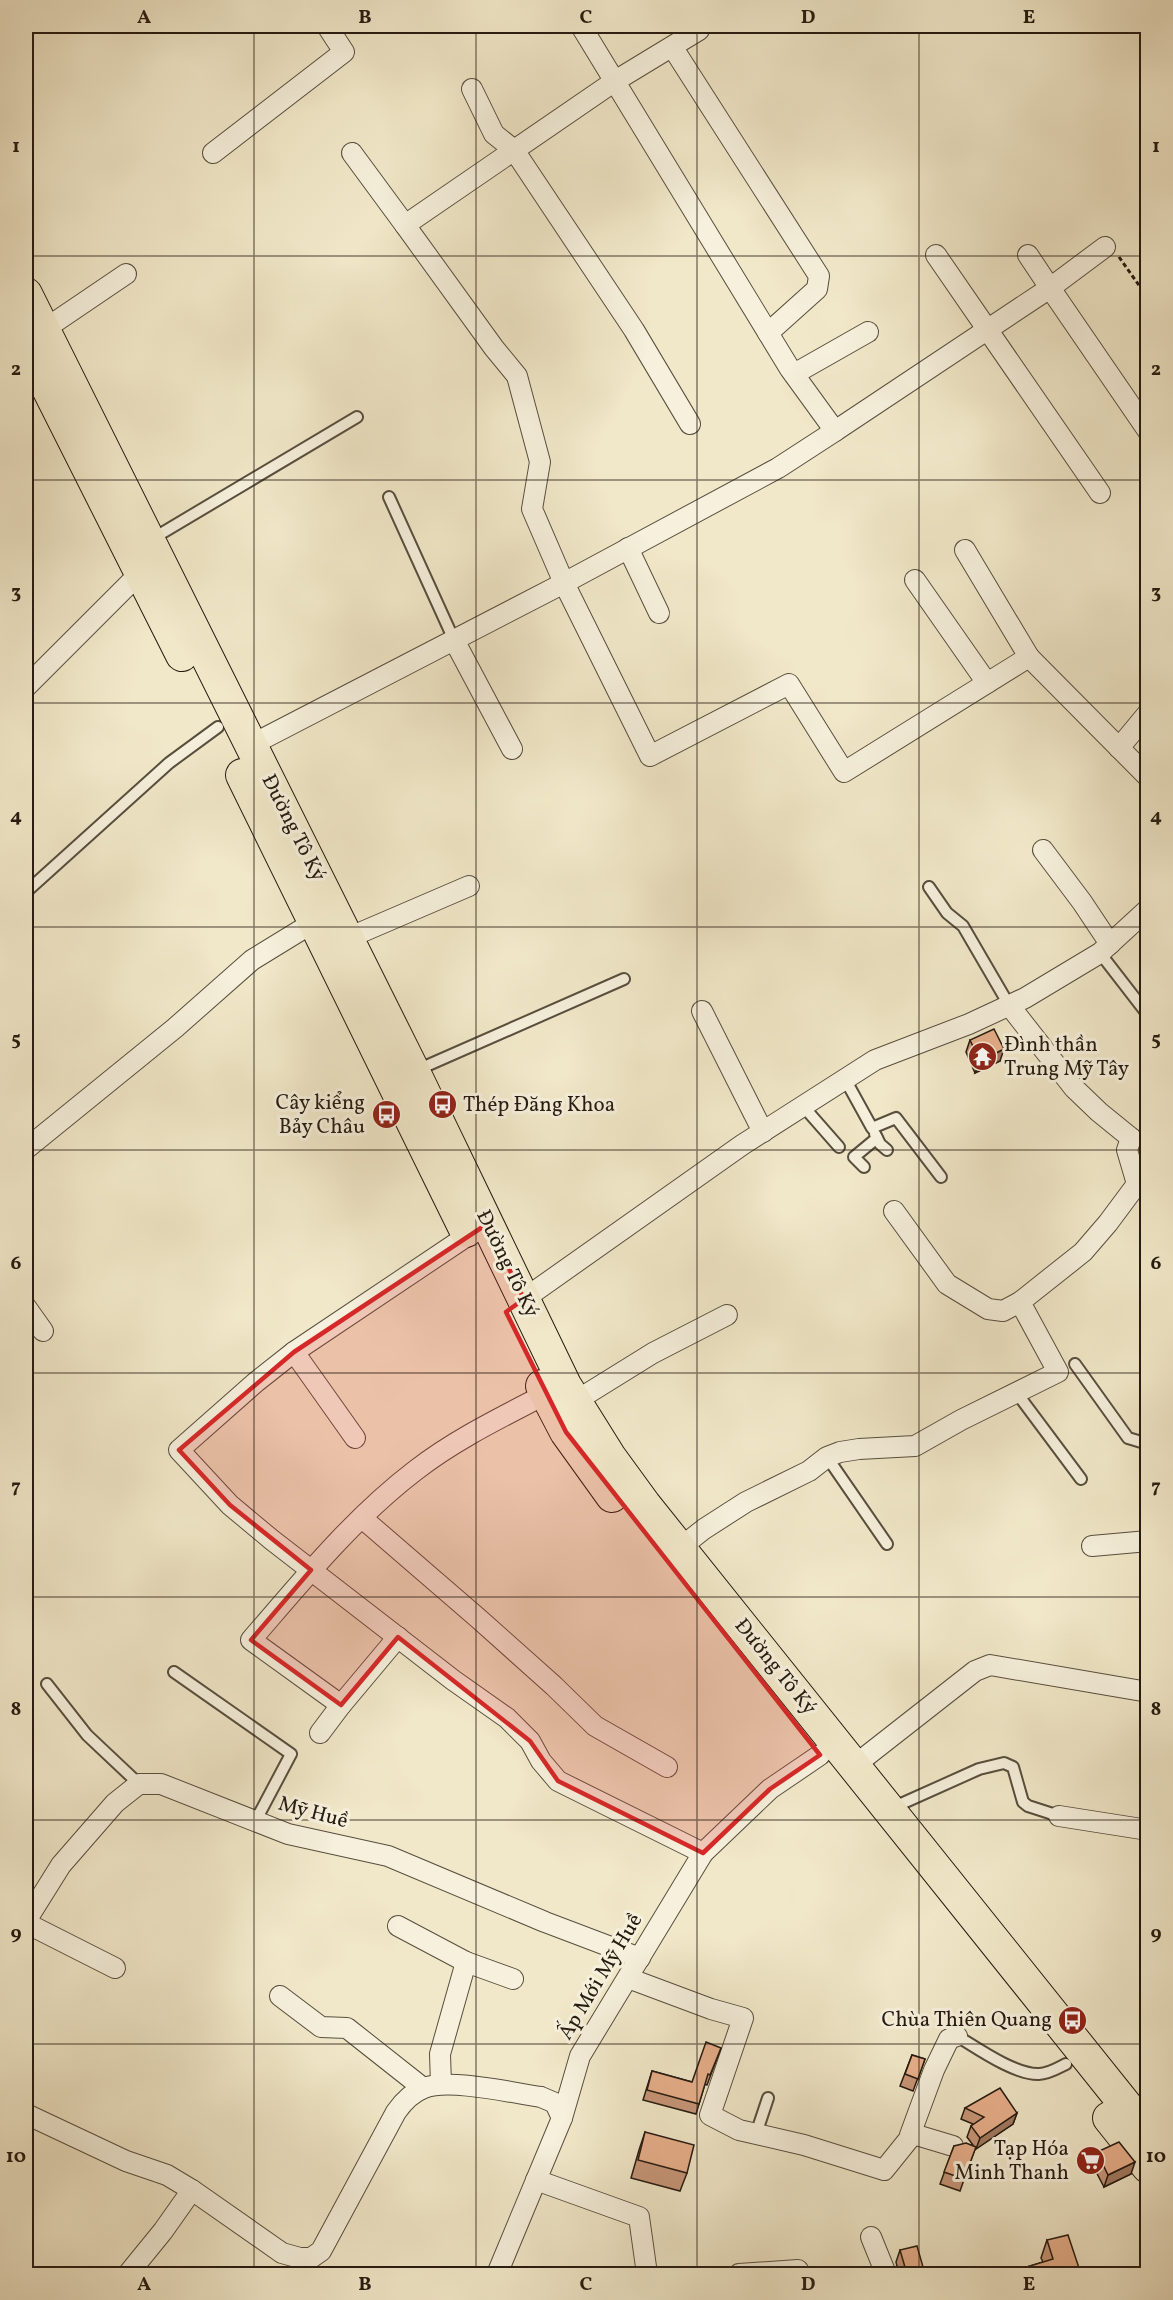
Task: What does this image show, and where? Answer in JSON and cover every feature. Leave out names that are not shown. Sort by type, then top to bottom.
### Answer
[{"type":"main road","name":"Đường Tô Ký","points":[[26,294],[32,339],[140,573],[314,922],[478,1229],[560,1398],[610,1457],[680,1548],[1148,2133]]},
{"type":"main road","name":"Đường Tô Ký","points":[[32,339],[149,540],[414,1072],[478,1229]]},
{"type":"main road","name":"Đường Tô Ký","points":[[560,1398],[566,1432],[596,1476],[1148,2167]]},
{"type":"street","points":[[213,153],[344,52],[327,26]]},
{"type":"street","points":[[581,26],[794,375],[835,431]]},
{"type":"street","points":[[405,225],[615,81],[673,48],[699,30]]},
{"type":"street","points":[[673,48],[819,276],[817,289],[768,333]]},
{"type":"street","points":[[472,89],[494,134],[514,150],[634,330],[690,424]]},
{"type":"street","points":[[352,153],[494,348],[517,376],[540,462],[532,509],[564,583],[650,756],[789,684],[844,772],[1029,657]]},
{"type":"street","points":[[251,745],[564,583],[778,468],[1050,288],[1105,247]]},
{"type":"street","points":[[936,255],[1100,493]]},
{"type":"street","points":[[1028,255],[1148,431]]},
{"type":"street","points":[[32,339],[126,274]]},
{"type":"street","points":[[794,375],[868,332]]},
{"type":"street","points":[[628,548],[659,613]]},
{"type":"street","points":[[965,550],[1029,657],[1148,777]]},
{"type":"street","points":[[29,677],[140,573]]},
{"type":"street","points":[[915,580],[987,682]]},
{"type":"street","points":[[454,640],[513,749]]},
{"type":"street","points":[[1119,748],[1148,713]]},
{"type":"street","points":[[1043,850],[1082,902],[1105,949]]},
{"type":"street","points":[[348,938],[469,886]]},
{"type":"street","points":[[515,1305],[763,1132],[875,1060],[969,1024],[1009,1005],[1105,949],[1148,909]]},
{"type":"street","points":[[26,1149],[176,1028],[252,960],[314,922]]},
{"type":"street","points":[[894,1210],[947,1284],[988,1309],[1003,1311],[1020,1302],[1083,1252],[1137,1184],[1127,1150],[1139,1135],[1099,1112],[1074,1088],[1009,1005]]},
{"type":"street","points":[[702,1011],[763,1132]]},
{"type":"street","points":[[478,1229],[294,1352],[256,1382],[179,1450],[230,1505],[311,1570],[507,1719],[530,1741],[541,1761],[558,1781],[703,1853]]},
{"type":"street","points":[[680,1548],[704,1529],[746,1502],[809,1471],[827,1457],[859,1449],[915,1446],[1016,1392],[1067,1368],[1020,1302]]},
{"type":"street","points":[[341,1705],[251,1640],[311,1570],[362,1518],[416,1470],[473,1432],[560,1398],[727,1315]]},
{"type":"street","points":[[294,1352],[355,1438]]},
{"type":"street","points":[[362,1518],[479,1619],[595,1726],[667,1767]]},
{"type":"street","points":[[1092,1546],[1148,1541]]},
{"type":"street","points":[[320,1733],[398,1637]]},
{"type":"street","points":[[855,1765],[975,1671],[990,1665],[1148,1692]]},
{"type":"street","name":"Ấp Mới Mỹ Huề","points":[[497,2274],[562,2118],[580,2056],[703,1853],[770,1789],[820,1755]]},
{"type":"street","points":[[115,1968],[26,1922],[61,1865],[115,1803],[139,1784]]},
{"type":"street","name":"Mỹ Huề","points":[[139,1784],[161,1784],[288,1834],[388,1856],[545,1922],[640,1958]]},
{"type":"street","points":[[1059,1816],[1148,1830]]},
{"type":"street","points":[[398,1926],[466,1962],[513,1979]]},
{"type":"street","points":[[432,2086],[466,1962]]},
{"type":"street","points":[[628,1978],[711,2009],[743,2018],[710,2115],[739,2130],[804,2145],[884,2170],[910,2135],[934,2070],[949,2039],[957,2036]]},
{"type":"street","points":[[280,1996],[321,2026],[347,2028],[432,2086],[541,2097],[555,2103],[562,2118]]},
{"type":"street","points":[[26,2114],[126,2162],[166,2175],[192,2190],[282,2253],[310,2258],[321,2251],[332,2234],[396,2112],[407,2098],[432,2086]]},
{"type":"street","points":[[910,2135],[918,2134],[953,2146]]},
{"type":"street","points":[[536,2180],[639,2217],[647,2274]]},
{"type":"street","points":[[128,2274],[192,2190]]},
{"type":"street","points":[[871,2238],[886,2274]]},
{"type":"street","points":[[740,2274],[798,2270]]},
{"type":"lane","points":[[149,540],[357,417]]},
{"type":"lane","points":[[389,497],[454,640]]},
{"type":"lane","points":[[26,892],[169,763],[218,726]]},
{"type":"lane","points":[[929,887],[947,913],[963,926],[1009,1005]]},
{"type":"lane","points":[[1105,949],[1148,1015]]},
{"type":"lane","points":[[414,1072],[624,980]]},
{"type":"lane","points":[[845,1079],[887,1150]]},
{"type":"lane","points":[[803,1106],[839,1147]]},
{"type":"lane","points":[[864,1167],[854,1157],[875,1133],[896,1118],[941,1177]]},
{"type":"lane","points":[[1067,1368],[1128,1438],[1148,1444]]},
{"type":"lane","points":[[1016,1392],[1080,1479]]},
{"type":"lane","points":[[827,1457],[887,1544]]},
{"type":"lane","points":[[174,1672],[291,1754],[255,1822]]},
{"type":"lane","points":[[47,1684],[87,1735],[139,1784]]},
{"type":"lane","points":[[889,1809],[979,1770],[1004,1763],[1012,1767],[1023,1802],[1036,1809],[1059,1816]]},
{"type":"lane","points":[[957,2036],[1002,2062],[1028,2072],[1039,2074],[1066,2064]]},
{"type":"lane","points":[[756,2134],[768,2098]]},
{"type":"path","points":[[1105,247],[1118,256],[1148,297]]},
{"type":"highlighted area","points":[[487,1224],[524,1299],[506,1312],[566,1432],[820,1755],[770,1789],[703,1853],[558,1781],[530,1741],[398,1637],[341,1705],[251,1640],[311,1570],[230,1505],[179,1450],[294,1352]]},
{"type":"building","points":[[994,1029],[1004,1049],[980,1061],[970,1040]]},
{"type":"building","points":[[706,2042],[721,2048],[710,2075],[708,2074],[699,2104],[647,2090],[652,2071],[692,2082]]},
{"type":"building","points":[[912,2055],[925,2059],[918,2079],[905,2074]]},
{"type":"building","points":[[1000,2088],[1017,2113],[980,2138],[971,2126],[984,2117],[965,2108]]},
{"type":"building","points":[[645,2132],[694,2145],[687,2173],[638,2160]]},
{"type":"building","points":[[1119,2142],[1135,2162],[1108,2175],[1097,2152]]},
{"type":"building","points":[[966,2143],[976,2147],[964,2179],[944,2172],[954,2146]]},
{"type":"building","points":[[1068,2235],[1081,2274],[1007,2273],[1053,2259],[1047,2240]]},
{"type":"building","points":[[917,2246],[925,2274],[907,2274],[900,2250]]},
{"type":"place","name":"Đình thần Trung Mỹ Tây","points":[[983,1057]]},
{"type":"place","name":"Thép Đăng Khoa","points":[[442,1105]]},
{"type":"place","name":"Cây kiểng Bảy Châu","points":[[386,1115]]},
{"type":"place","name":"Chùa Thiên Quang","points":[[1073,2020]]},
{"type":"place","name":"Tạp Hóa Minh Thanh","points":[[1090,2161]]}]
